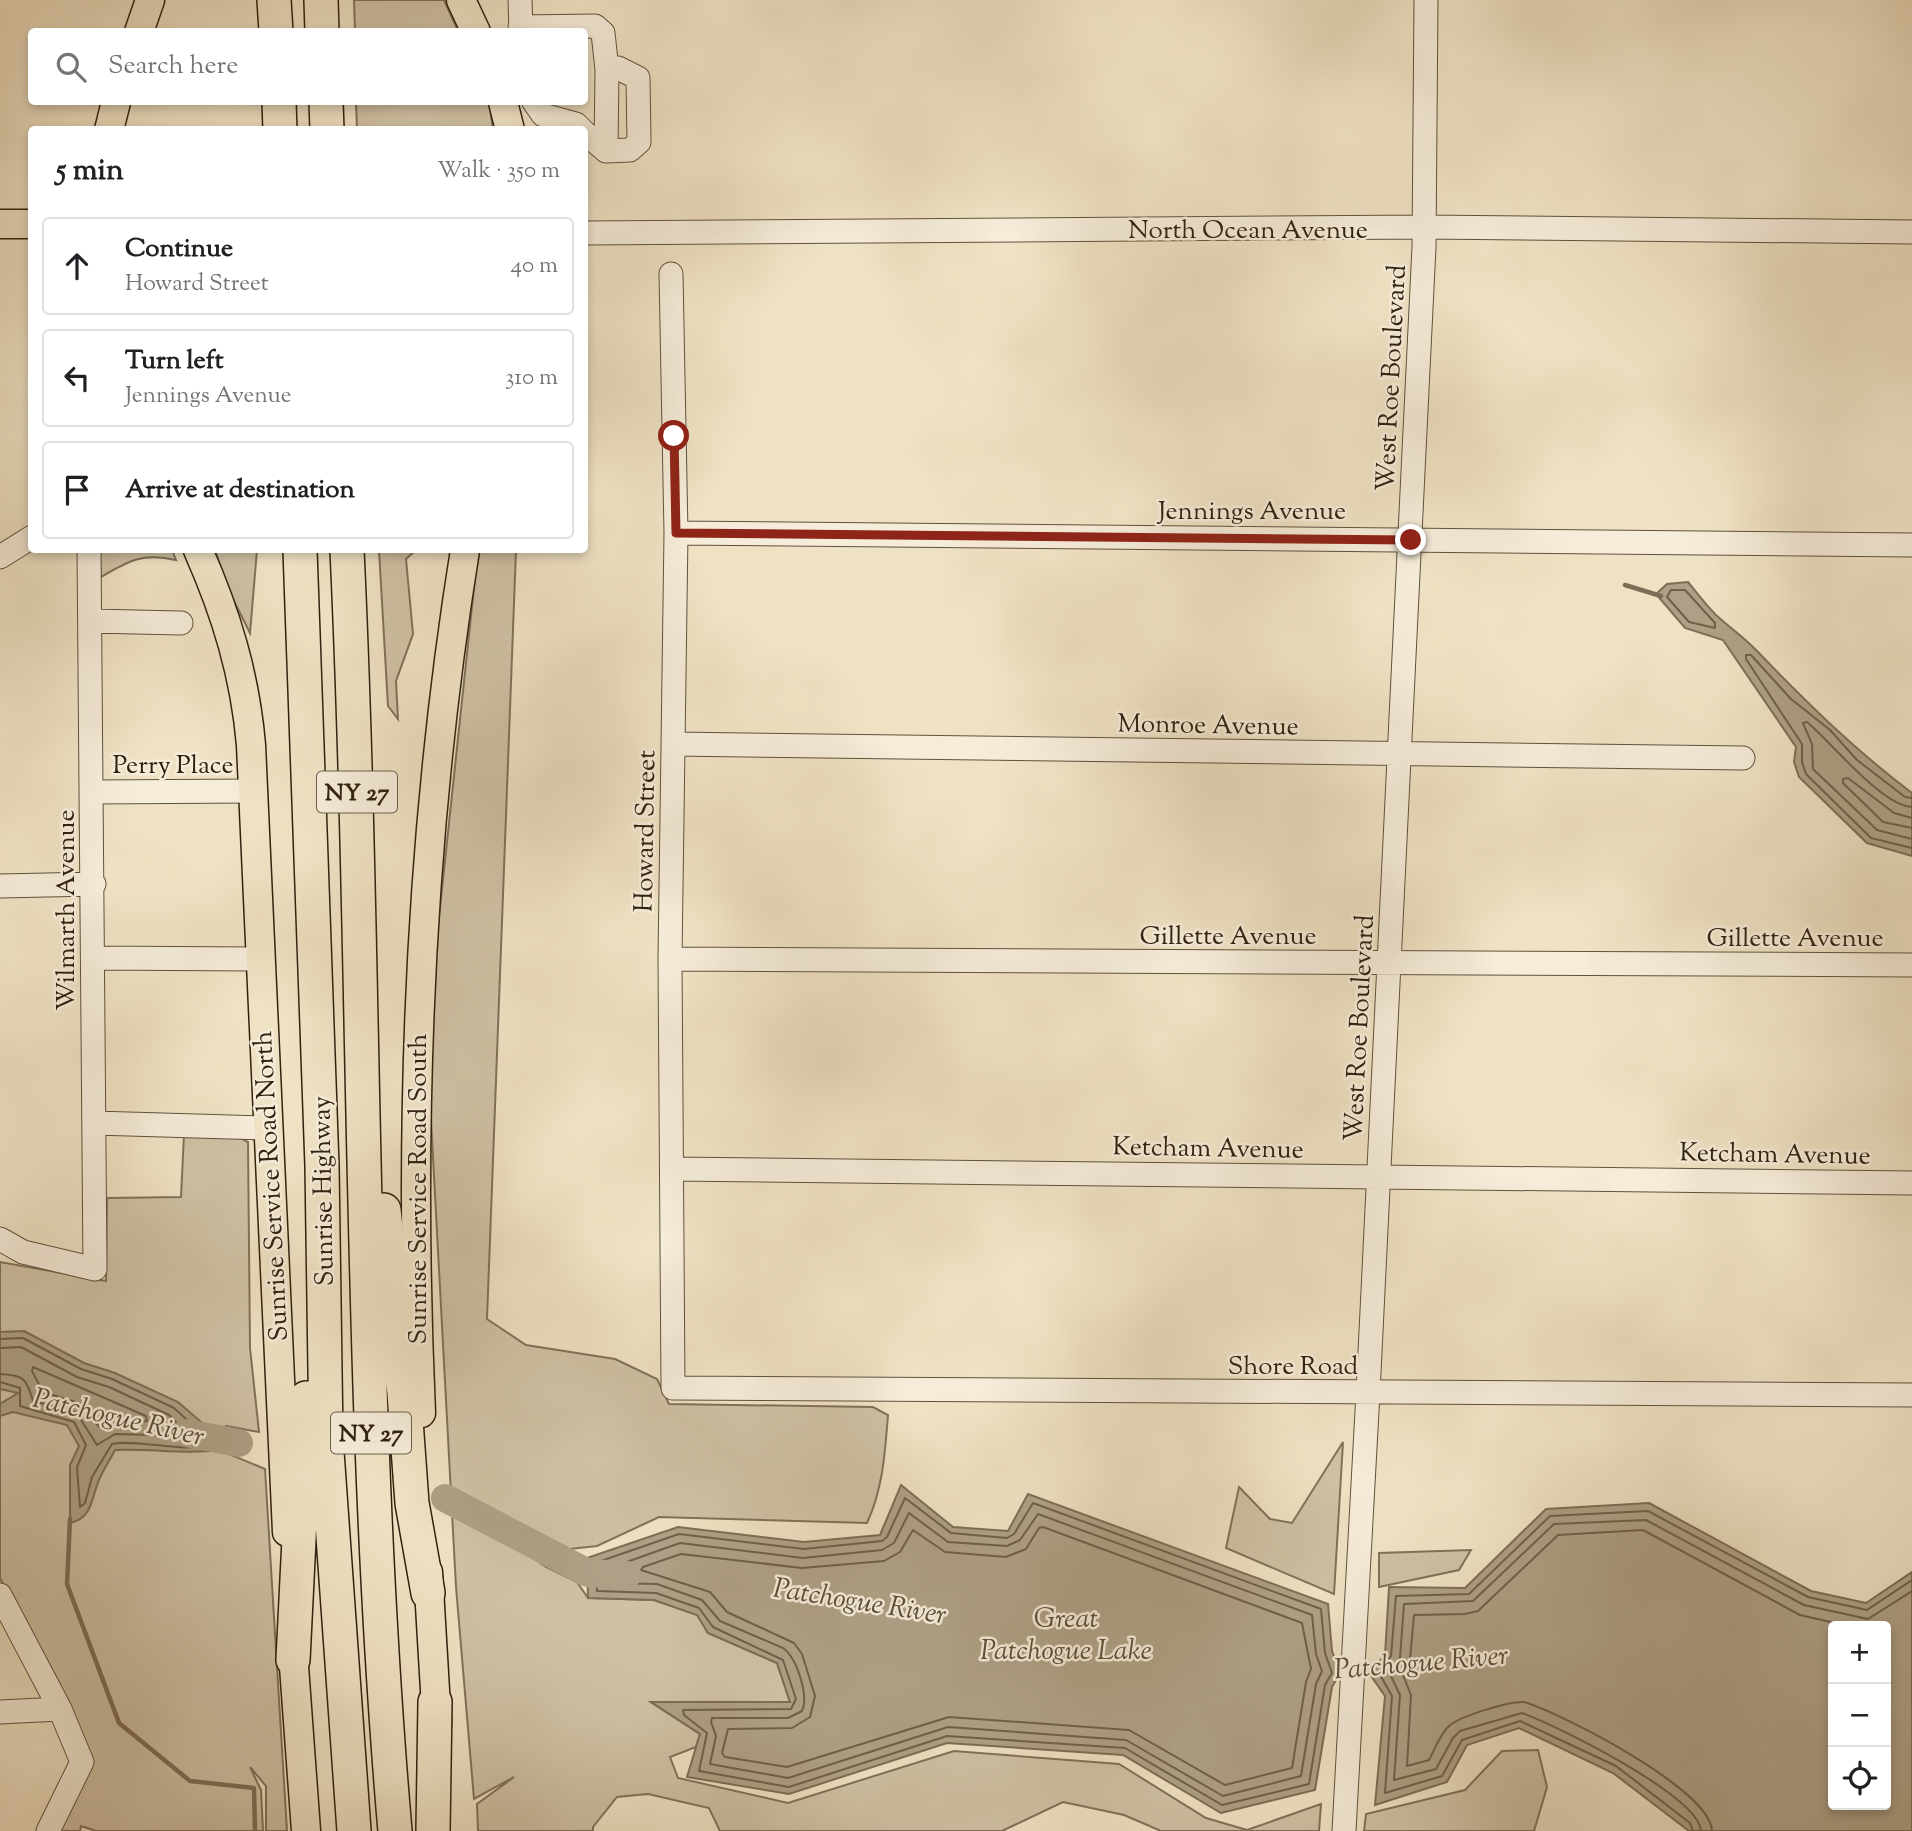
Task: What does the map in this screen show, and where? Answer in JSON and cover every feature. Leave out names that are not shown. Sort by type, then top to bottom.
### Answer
[{"type":"highway","points":[[274,0],[275,28]]},
{"type":"highway","points":[[321,0],[323,28]]},
{"type":"highway","points":[[279,105],[280,126]]},
{"type":"highway","points":[[326,105],[327,126]]},
{"type":"highway","name":"Sunrise Highway","points":[[300,553],[323,1166],[326,1438],[354,1831]]},
{"type":"highway","name":"Sunrise Highway","points":[[347,553],[362,1034],[365,1295],[375,1551],[395,1831]]},
{"type":"highway","points":[[362,1034],[382,1169],[412,1503],[428,1593]]},
{"type":"highway","points":[[293,1660],[309,1338],[323,1166]]},
{"type":"highway","points":[[433,1831],[435,1703]]},
{"type":"main road","points":[[140,28],[150,0]]},
{"type":"main road","points":[[461,0],[474,28]]},
{"type":"main road","points":[[110,126],[116,105]]},
{"type":"main road","points":[[504,105],[509,126]]},
{"type":"main road","points":[[0,224],[28,225]]},
{"type":"main road","name":"Sunrise Service Road North","points":[[199,553],[221,604],[242,677],[253,791],[266,1128],[293,1660],[306,1831]]},
{"type":"main road","name":"Sunrise Service Road South","points":[[446,1831],[428,1593],[416,1275],[416,1022],[435,772],[465,553]]},
{"type":"street","points":[[520,0],[520,28]]},
{"type":"street","name":"West Roe Boulevard","points":[[1344,1831],[1411,540],[1425,227],[1426,0]]},
{"type":"street","points":[[545,28],[595,26],[603,33],[607,69],[606,151]]},
{"type":"street","points":[[588,135],[606,151],[630,150],[639,142],[638,78],[618,68],[607,69]]},
{"type":"street","points":[[538,108],[578,126]]},
{"type":"street","name":"North Ocean Avenue","points":[[588,233],[1425,227],[1912,232]]},
{"type":"street","name":"Howard Street","points":[[671,274],[676,533],[670,959],[673,1388]]},
{"type":"street","name":"Jennings Avenue","points":[[676,533],[1912,545]]},
{"type":"street","points":[[0,557],[28,540]]},
{"type":"street","name":"Wilmarth Avenue","points":[[0,1239],[23,1252],[95,1269],[94,884],[89,553]]},
{"type":"street","points":[[90,621],[181,623]]},
{"type":"street","name":"Monroe Avenue","points":[[673,744],[1743,758]]},
{"type":"street","name":"Perry Place","points":[[92,792],[253,791]]},
{"type":"street","points":[[0,886],[94,884]]},
{"type":"street","points":[[93,958],[260,959]]},
{"type":"street","name":"Gillette Avenue","points":[[670,959],[1912,965]]},
{"type":"street","points":[[94,1123],[266,1128]]},
{"type":"street","name":"Ketcham Avenue","points":[[672,1169],[1912,1183]]},
{"type":"street","name":"Shore Road","points":[[673,1388],[1912,1395]]},
{"type":"street","points":[[4,1604],[60,1709],[82,1762],[48,1831]]},
{"type":"street","points":[[0,1712],[60,1709]]},
{"type":"shaded area","points":[[354,0],[444,0],[457,28],[355,28]]},
{"type":"shaded area","points":[[356,105],[489,105],[493,126],[357,126]]},
{"type":"shaded area","points":[[99,553],[173,553],[176,560],[154,557],[136,560],[101,577]]},
{"type":"shaded area","points":[[216,553],[257,553],[250,633],[227,587]]},
{"type":"shaded area","points":[[379,553],[413,553],[406,559],[413,634],[396,681],[398,719],[388,706]]},
{"type":"shaded area","points":[[478,553],[516,553],[487,1319],[526,1345],[615,1359],[657,1379],[669,1404],[873,1407],[888,1415],[880,1484],[867,1523],[659,1517],[597,1546],[560,1550],[506,1517],[455,1504],[546,1567],[577,1582],[588,1598],[654,1600],[698,1615],[708,1633],[777,1663],[790,1702],[652,1703],[700,1734],[696,1747],[670,1757],[678,1778],[788,1803],[954,1751],[1119,1764],[1206,1818],[1247,1830],[1321,1804],[1319,1831],[1161,1831],[1124,1815],[1063,1802],[1002,1831],[720,1831],[709,1808],[648,1794],[617,1797],[593,1827],[593,1831],[478,1831],[477,1804],[514,1777],[474,1799],[456,1587],[430,1101],[435,955]]},
{"type":"shaded area","points":[[184,1134],[233,1134],[248,1142],[250,1348],[259,1432],[226,1426],[219,1450],[265,1469],[287,1831],[266,1831],[266,1786],[250,1767],[261,1790],[263,1831],[96,1831],[81,1826],[80,1831],[60,1831],[89,1769],[0,1578],[0,1262],[106,1281],[107,1198],[181,1197]]},
{"type":"shaded area","points":[[1343,1442],[1334,1594],[1226,1548],[1239,1487],[1270,1519],[1292,1523]]},
{"type":"shaded area","points":[[1471,1550],[1459,1570],[1379,1587],[1379,1553]]},
{"type":"shaded area","points":[[1538,1750],[1547,1787],[1534,1831],[1364,1831],[1366,1814],[1465,1790],[1502,1751]]},
{"type":"water","points":[[1688,582],[1716,615],[1752,646],[1832,725],[1912,793],[1912,856],[1867,843],[1799,777],[1794,762],[1796,747],[1723,640],[1685,628],[1656,594],[1667,584]]},
{"type":"water","points":[[24,1331],[84,1363],[115,1373],[178,1402],[222,1440],[219,1450],[115,1450],[87,1512],[70,1523],[70,1465],[79,1446],[67,1425],[13,1412],[0,1416],[0,1404],[18,1393],[0,1389],[0,1332]]},
{"type":"water","name":"Great Patchogue Lake","points":[[901,1485],[953,1527],[1008,1531],[1028,1494],[1328,1604],[1332,1651],[1340,1673],[1332,1687],[1315,1790],[1221,1813],[1123,1755],[947,1743],[789,1794],[687,1777],[700,1734],[651,1702],[790,1702],[777,1663],[708,1633],[697,1615],[654,1600],[588,1598],[587,1558],[678,1527],[804,1542],[880,1535]]},
{"type":"water","points":[[1649,1503],[1811,1591],[1866,1603],[1912,1572],[1912,1831],[1689,1831],[1613,1773],[1519,1728],[1467,1745],[1447,1782],[1375,1805],[1385,1696],[1369,1673],[1385,1655],[1389,1587],[1465,1588],[1546,1509]]},
{"type":"waterway","points":[[1625,585],[1661,596]]},
{"type":"waterway","name":"Patchogue River","points":[[186,1433],[239,1443]]},
{"type":"waterway","name":"Patchogue River","points":[[445,1498],[588,1573],[627,1575]]},
{"type":"waterway","points":[[70,1519],[67,1584],[119,1723],[190,1781],[254,1788],[255,1831]]},
{"type":"route","points":[[674,436],[676,533],[1411,540]]}]
